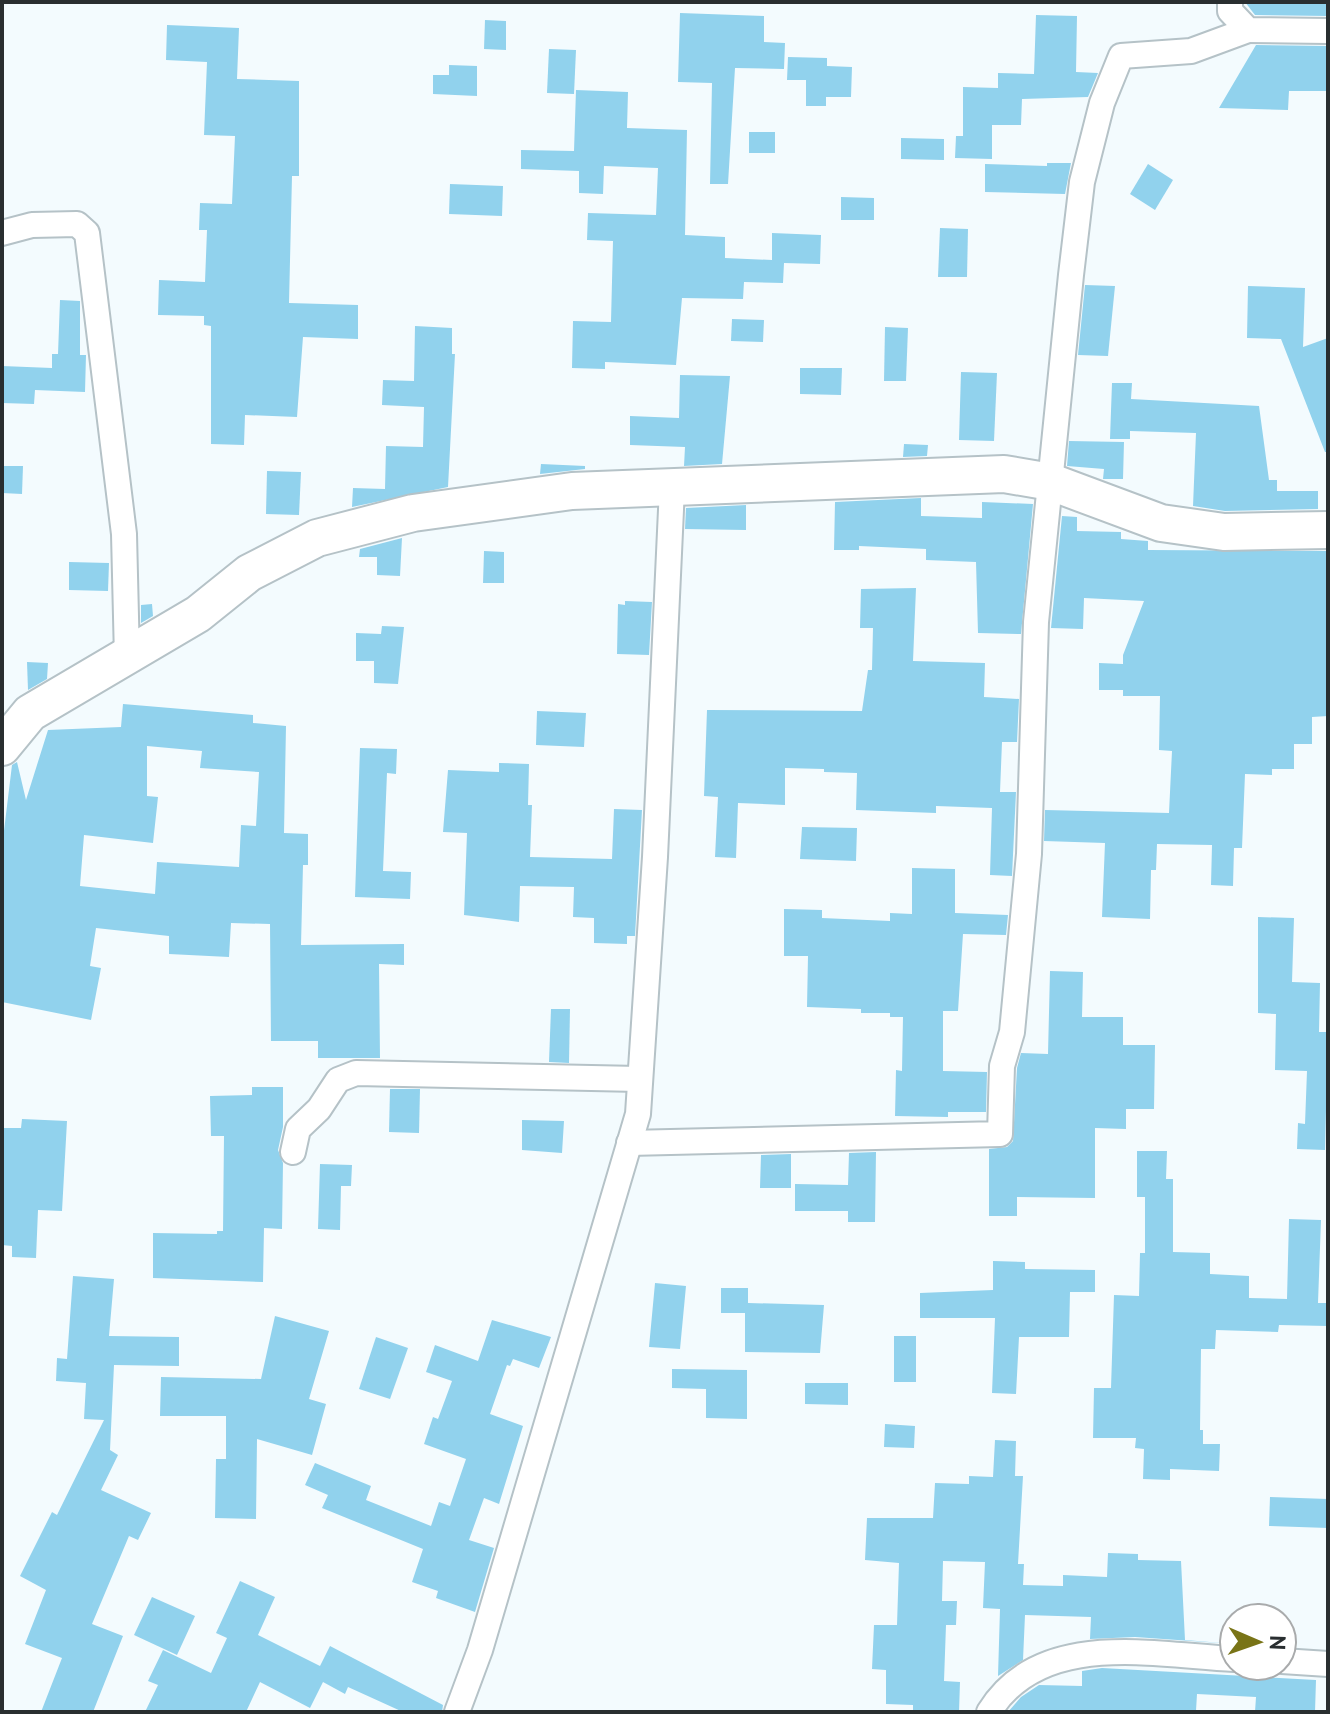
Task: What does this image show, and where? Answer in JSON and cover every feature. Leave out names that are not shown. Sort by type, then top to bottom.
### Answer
[{"type":"street","points":[[1230,2],[1230,11],[1248,30]]},
{"type":"street","points":[[629,1143],[1000,1134],[1002,1066],[1012,1032],[1029,854],[1036,622],[1082,182],[1102,103],[1121,56],[1191,51],[1248,30],[1328,31]]},
{"type":"street","points":[[2,233],[32,225],[77,224],[87,233],[124,534],[127,658]]},
{"type":"street","points":[[2,747],[30,713],[198,614],[249,573],[317,538],[413,513],[572,491],[1004,474],[1051,482],[1161,523],[1224,532],[1328,530]]},
{"type":"street","points":[[457,1712],[480,1650],[638,1114],[655,857],[672,488]]},
{"type":"street","points":[[293,1152],[298,1129],[319,1109],[338,1080],[356,1073],[639,1079]]},
{"type":"street","points":[[989,1712],[1022,1677],[1065,1657],[1091,1652],[1218,1658]]},
{"type":"street","points":[[1298,1662],[1328,1664]]},
{"type":"building","points":[[1245,2],[1328,2],[1328,16],[1255,15]]},
{"type":"building","points":[[680,13],[764,16],[764,42],[785,43],[784,69],[735,68],[728,184],[710,184],[712,83],[678,82]]},
{"type":"building","points":[[1036,15],[1077,16],[1076,72],[1098,73],[1088,97],[1022,99],[1021,125],[992,125],[992,159],[955,158],[956,136],[963,136],[963,87],[998,88],[998,73],[1034,74]]},
{"type":"building","points":[[485,20],[506,21],[506,50],[484,49]]},
{"type":"building","points":[[167,25],[239,28],[237,79],[299,81],[299,176],[292,176],[289,303],[358,305],[358,339],[303,337],[297,417],[245,415],[244,445],[211,444],[211,326],[204,325],[204,316],[158,315],[159,280],[205,282],[207,230],[199,230],[200,203],[232,204],[235,136],[204,135],[207,62],[166,60]]},
{"type":"building","points":[[1256,45],[1328,46],[1328,91],[1289,91],[1288,110],[1219,108]]},
{"type":"building","points":[[549,49],[576,50],[574,94],[547,93]]},
{"type":"building","points":[[788,57],[827,58],[827,66],[852,67],[851,97],[826,97],[826,106],[806,106],[806,80],[787,80]]},
{"type":"building","points":[[449,65],[477,66],[477,96],[433,94],[433,75],[449,75]]},
{"type":"building","points":[[576,90],[628,92],[627,128],[687,130],[685,235],[725,237],[725,258],[772,260],[772,233],[821,235],[820,264],[784,263],[783,283],[744,282],[743,299],[682,298],[676,365],[605,362],[605,369],[572,368],[573,321],[611,322],[613,241],[587,240],[588,213],[656,215],[658,168],[604,166],[603,194],[579,193],[579,171],[521,169],[521,150],[574,151]]},
{"type":"building","points":[[749,132],[775,132],[775,153],[749,153]]},
{"type":"building","points":[[901,138],[944,139],[944,160],[901,159]]},
{"type":"building","points":[[1047,163],[1071,163],[1065,194],[985,192],[985,164],[1047,166]]},
{"type":"building","points":[[1148,164],[1173,180],[1155,210],[1130,194]]},
{"type":"building","points":[[450,184],[503,186],[502,216],[449,214]]},
{"type":"building","points":[[841,197],[874,198],[874,220],[841,220]]},
{"type":"building","points":[[940,228],[968,229],[967,277],[938,277]]},
{"type":"building","points":[[1085,285],[1115,286],[1108,356],[1078,355]]},
{"type":"building","points":[[1248,286],[1305,288],[1303,347],[1328,338],[1328,452],[1325,452],[1281,339],[1247,338]]},
{"type":"building","points":[[60,300],[80,301],[80,355],[86,355],[85,392],[35,390],[34,404],[2,403],[2,366],[52,368],[52,354],[58,354]]},
{"type":"building","points":[[732,319],[764,320],[763,342],[731,341]]},
{"type":"building","points":[[415,326],[452,328],[452,354],[455,354],[448,487],[352,507],[353,488],[385,489],[386,446],[423,447],[424,407],[382,405],[383,380],[414,381]]},
{"type":"building","points":[[885,327],[908,328],[906,381],[884,381]]},
{"type":"building","points":[[800,368],[842,368],[841,395],[800,394]]},
{"type":"building","points":[[961,372],[997,373],[994,441],[959,440]]},
{"type":"building","points":[[680,375],[730,376],[722,464],[684,466],[685,447],[630,445],[630,416],[679,418]]},
{"type":"building","points":[[1112,383],[1132,383],[1131,399],[1259,406],[1269,480],[1277,480],[1277,491],[1318,491],[1318,509],[1225,511],[1193,506],[1196,433],[1130,431],[1130,439],[1110,439]]},
{"type":"building","points":[[1069,441],[1124,442],[1123,479],[1103,479],[1104,469],[1067,466]]},
{"type":"building","points":[[904,444],[928,445],[927,456],[903,457]]},
{"type":"building","points":[[541,464],[585,466],[585,469],[540,474]]},
{"type":"building","points":[[2,466],[23,466],[22,494],[2,493]]},
{"type":"building","points":[[267,471],[301,472],[299,515],[266,514]]},
{"type":"building","points":[[921,498],[921,516],[982,518],[982,502],[1033,504],[1021,634],[978,633],[976,562],[926,560],[926,549],[859,546],[859,550],[834,550],[835,502]]},
{"type":"building","points":[[746,505],[746,530],[685,529],[686,508]]},
{"type":"building","points":[[1062,516],[1077,517],[1077,531],[1121,532],[1121,539],[1148,541],[1148,550],[1328,551],[1328,716],[1312,717],[1312,744],[1294,744],[1294,769],[1272,769],[1272,775],[1245,774],[1242,848],[1234,848],[1233,886],[1211,885],[1212,845],[1157,844],[1156,870],[1151,870],[1150,919],[1102,917],[1105,843],[1044,841],[1045,810],[1169,813],[1172,751],[1159,750],[1160,696],[1123,696],[1123,690],[1099,690],[1099,663],[1123,664],[1123,655],[1144,601],[1084,598],[1083,629],[1051,628]]},
{"type":"building","points":[[402,538],[400,576],[377,575],[377,557],[359,557],[360,549]]},
{"type":"building","points":[[484,551],[504,552],[504,583],[483,583]]},
{"type":"building","points":[[69,562],[109,563],[108,591],[69,590]]},
{"type":"building","points":[[916,588],[913,661],[985,663],[984,697],[1019,699],[1017,742],[1002,742],[1000,792],[1016,792],[1012,876],[990,875],[992,808],[936,806],[936,813],[856,810],[857,773],[824,772],[824,769],[785,768],[785,805],[738,803],[736,858],[715,857],[718,797],[704,796],[707,710],[862,711],[868,670],[872,670],[873,628],[860,628],[861,589]]},
{"type":"building","points":[[625,601],[652,602],[649,655],[617,654],[618,604],[625,605]]},
{"type":"building","points":[[152,604],[153,616],[141,623],[141,605]]},
{"type":"building","points":[[382,626],[404,627],[398,684],[374,683],[374,661],[356,661],[356,633],[381,634]]},
{"type":"building","points":[[27,662],[48,663],[47,679],[28,690]]},
{"type":"building","points":[[123,704],[253,715],[253,723],[286,726],[284,833],[308,834],[308,865],[303,865],[301,945],[404,944],[404,965],[379,964],[380,1058],[318,1058],[318,1041],[271,1041],[270,924],[231,923],[229,957],[169,954],[169,936],[96,928],[90,966],[101,968],[91,1020],[2,1002],[2,847],[12,765],[17,762],[26,800],[48,730],[121,727]],"holes":[[[147,746],[202,751],[200,768],[259,772],[256,826],[241,825],[239,867],[157,862],[155,894],[80,886],[84,835],[153,843],[158,797],[147,796]]]},
{"type":"building","points":[[537,711],[586,713],[584,747],[536,745]]},
{"type":"building","points":[[360,748],[397,749],[396,774],[387,773],[383,871],[411,872],[410,899],[355,897]]},
{"type":"building","points":[[499,763],[529,764],[528,805],[532,805],[530,857],[612,859],[614,809],[642,810],[635,936],[627,936],[627,944],[594,943],[594,918],[573,917],[574,887],[520,886],[519,922],[464,915],[467,833],[443,832],[448,770],[499,772]]},
{"type":"building","points":[[802,827],[857,828],[856,861],[800,859]]},
{"type":"building","points":[[912,868],[955,869],[955,913],[1008,915],[1006,935],[963,934],[958,1011],[943,1011],[943,1071],[987,1072],[986,1112],[948,1112],[948,1117],[895,1116],[896,1070],[902,1071],[903,1017],[890,1017],[890,1013],[861,1013],[861,1009],[807,1007],[808,956],[784,956],[784,909],[822,910],[822,918],[890,921],[890,913],[912,914]]},
{"type":"building","points":[[1258,917],[1294,918],[1292,982],[1320,983],[1319,1032],[1328,1032],[1325,1150],[1297,1149],[1298,1123],[1305,1124],[1307,1071],[1275,1070],[1276,1014],[1258,1013]]},
{"type":"building","points":[[1050,971],[1083,972],[1082,1017],[1123,1017],[1123,1045],[1155,1045],[1154,1109],[1126,1109],[1126,1129],[1095,1128],[1095,1198],[1017,1197],[1017,1216],[989,1216],[989,1149],[1007,1147],[1013,1141],[1017,1068],[1021,1053],[1048,1054]]},
{"type":"building","points":[[551,1009],[570,1009],[569,1063],[549,1062]]},
{"type":"building","points":[[252,1087],[283,1087],[283,1127],[278,1150],[283,1163],[282,1229],[264,1228],[263,1282],[153,1278],[153,1233],[217,1234],[217,1231],[223,1231],[224,1136],[211,1136],[210,1096],[252,1095]]},
{"type":"building","points":[[390,1089],[420,1089],[419,1133],[389,1132]]},
{"type":"building","points":[[22,1119],[67,1121],[62,1211],[38,1210],[36,1258],[12,1257],[12,1246],[2,1245],[2,1128],[21,1128]]},
{"type":"building","points":[[522,1120],[564,1121],[562,1153],[522,1150]]},
{"type":"building","points":[[1137,1151],[1167,1151],[1166,1179],[1173,1179],[1173,1252],[1210,1253],[1210,1274],[1249,1276],[1249,1298],[1287,1299],[1289,1219],[1321,1220],[1318,1303],[1328,1303],[1328,1326],[1279,1325],[1278,1332],[1216,1330],[1215,1349],[1201,1349],[1200,1430],[1203,1430],[1203,1444],[1220,1444],[1219,1471],[1170,1469],[1170,1480],[1143,1479],[1144,1449],[1135,1448],[1136,1438],[1093,1438],[1094,1388],[1111,1388],[1114,1295],[1139,1296],[1140,1253],[1145,1253],[1145,1197],[1137,1197]]},
{"type":"building","points":[[876,1152],[875,1222],[848,1222],[848,1211],[795,1211],[795,1184],[848,1185],[849,1153]]},
{"type":"building","points":[[791,1154],[791,1188],[760,1188],[761,1155]]},
{"type":"building","points":[[320,1164],[352,1165],[351,1186],[341,1186],[340,1230],[318,1229]]},
{"type":"building","points":[[993,1261],[1025,1262],[1025,1269],[1095,1270],[1095,1292],[1070,1292],[1069,1337],[1019,1337],[1016,1394],[992,1393],[995,1318],[920,1318],[920,1293],[993,1290]]},
{"type":"building","points":[[73,1276],[114,1279],[109,1336],[179,1337],[179,1366],[114,1365],[110,1450],[118,1455],[101,1490],[151,1513],[138,1540],[129,1536],[92,1624],[123,1636],[93,1712],[41,1712],[62,1658],[25,1644],[46,1590],[20,1576],[52,1512],[57,1515],[104,1420],[84,1419],[86,1383],[56,1381],[57,1358],[67,1359]]},
{"type":"building","points":[[655,1283],[686,1286],[680,1349],[649,1347]]},
{"type":"building","points":[[721,1288],[748,1288],[748,1303],[824,1305],[820,1353],[745,1352],[745,1313],[721,1313]]},
{"type":"building","points":[[275,1316],[329,1331],[309,1399],[326,1404],[312,1455],[257,1439],[256,1519],[215,1518],[216,1459],[226,1459],[226,1416],[160,1416],[161,1377],[261,1379]]},
{"type":"building","points":[[492,1320],[551,1337],[539,1368],[513,1359],[510,1366],[507,1365],[490,1414],[523,1426],[499,1504],[484,1498],[469,1540],[494,1548],[475,1612],[436,1598],[438,1591],[412,1582],[423,1549],[322,1508],[328,1495],[305,1485],[315,1463],[371,1486],[366,1500],[431,1526],[439,1502],[450,1506],[466,1459],[424,1444],[433,1417],[438,1419],[452,1381],[426,1372],[435,1345],[478,1361]]},
{"type":"building","points":[[894,1336],[916,1336],[916,1382],[894,1382]]},
{"type":"building","points":[[376,1337],[408,1348],[390,1399],[359,1389]]},
{"type":"building","points":[[672,1369],[747,1370],[747,1419],[706,1418],[706,1389],[672,1388]]},
{"type":"building","points":[[805,1383],[848,1383],[848,1405],[805,1404]]},
{"type":"building","points":[[885,1424],[915,1426],[914,1448],[884,1447]]},
{"type":"building","points":[[995,1440],[1016,1441],[1015,1476],[1023,1476],[1018,1564],[1024,1564],[1023,1585],[1063,1586],[1063,1575],[1107,1577],[1108,1553],[1138,1554],[1138,1560],[1181,1561],[1185,1640],[1218,1643],[1135,1637],[1090,1639],[1091,1617],[1025,1615],[1023,1660],[998,1676],[1000,1609],[983,1608],[985,1562],[943,1561],[942,1601],[957,1601],[956,1625],[946,1625],[944,1681],[960,1682],[959,1712],[913,1712],[913,1705],[886,1704],[886,1670],[872,1669],[874,1625],[897,1625],[899,1563],[865,1560],[867,1518],[933,1518],[935,1483],[969,1484],[969,1476],[993,1477]]},
{"type":"building","points":[[1270,1497],[1328,1499],[1328,1528],[1269,1526]]},
{"type":"building","points":[[240,1581],[275,1597],[258,1635],[320,1666],[330,1646],[443,1705],[442,1712],[403,1712],[348,1687],[345,1694],[323,1682],[310,1708],[260,1682],[246,1712],[145,1712],[158,1685],[148,1681],[163,1650],[211,1673],[227,1638],[216,1633]]},
{"type":"building","points":[[152,1597],[195,1616],[177,1655],[134,1635]]},
{"type":"building","points":[[1102,1668],[1218,1675],[1218,1682],[1316,1680],[1315,1712],[1255,1712],[1256,1697],[1197,1694],[1196,1711],[1008,1712],[1021,1697],[1039,1685],[1082,1686],[1082,1671]]}]
